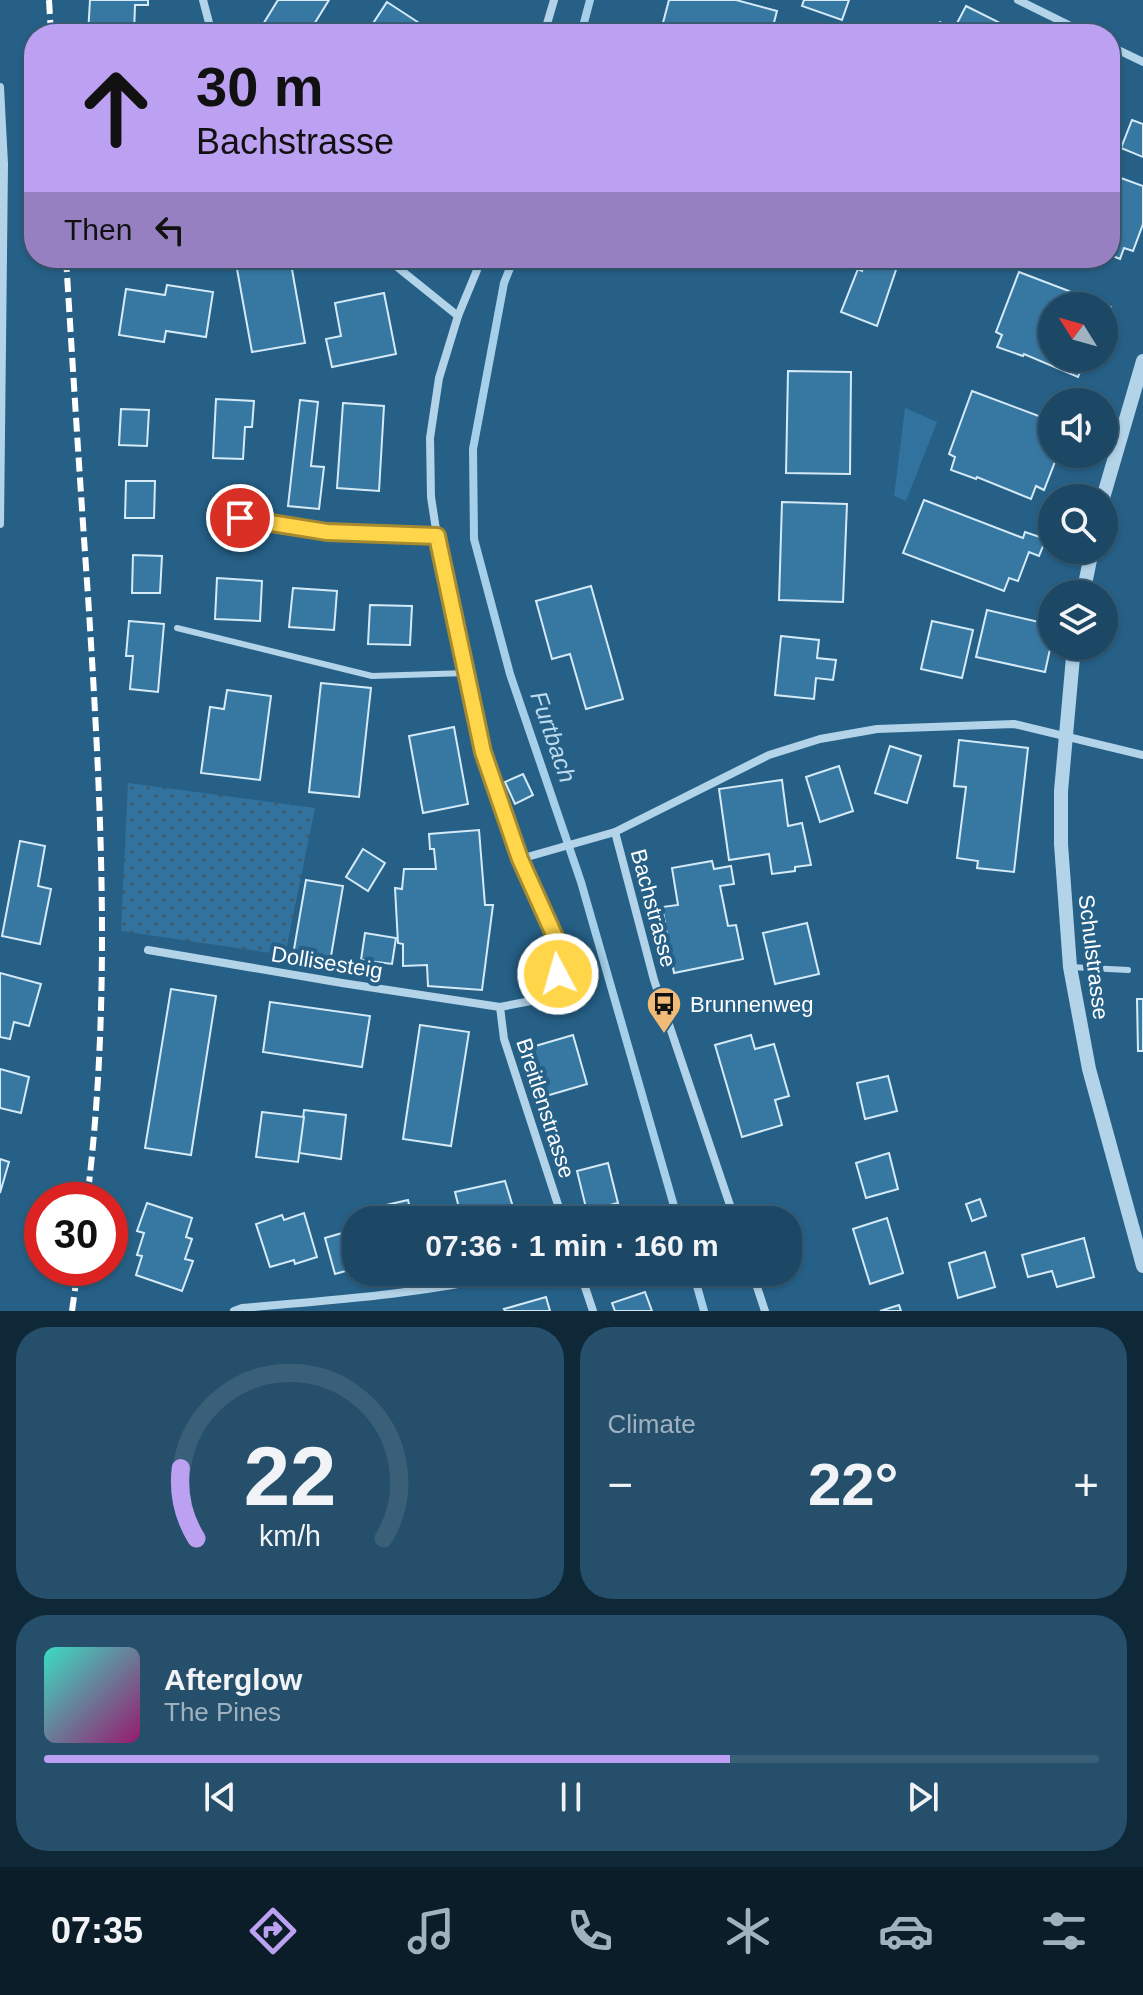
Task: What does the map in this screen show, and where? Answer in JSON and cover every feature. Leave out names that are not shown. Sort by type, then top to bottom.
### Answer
[{"type":"street","points":[[203,0],[209,24]]},
{"type":"street","points":[[547,24],[554,0]]},
{"type":"street","points":[[1018,0],[1067,24]]},
{"type":"street","points":[[1120,51],[1143,62]]},
{"type":"street","points":[[0,87],[4,228],[0,524]]},
{"type":"street","points":[[398,268],[458,316]]},
{"type":"street","points":[[478,268],[458,316],[439,378],[430,438],[431,497],[483,752],[520,859],[556,939],[558,974],[536,1000],[500,1007]]},
{"type":"street","points":[[1107,484],[1143,361]]},
{"type":"street","points":[[221,517],[260,519],[327,532],[437,536]]},
{"type":"street","name":"Schulstrasse","points":[[1073,660],[1061,791],[1061,844],[1070,967],[1089,1069],[1143,1266]]},
{"type":"street","points":[[615,832],[769,755],[820,739],[877,729],[1014,724],[1143,755]]},
{"type":"street","name":"Bachstrasse","points":[[520,859],[615,832],[654,980],[730,1206]]},
{"type":"street","name":"Dollisesteig","points":[[148,950],[500,1007]]},
{"type":"street","name":"Breitlenstrasse","points":[[500,1007],[504,1039],[558,1206]]},
{"type":"street","points":[[234,1311],[452,1286]]},
{"type":"street","points":[[585,1286],[593,1311]]},
{"type":"street","points":[[757,1286],[765,1311]]},
{"type":"street","points":[[342,1300],[343,1311]]},
{"type":"lane","points":[[177,628],[372,676],[467,673]]},
{"type":"lane","points":[[1070,967],[1128,970]]},
{"type":"shaded area","points":[[905,408],[937,422],[906,501],[894,496]]},
{"type":"shaded area","points":[[128,783],[315,808],[285,955],[121,931]]},
{"type":"building","points":[[90,0],[148,0],[148,5],[135,5],[134,24],[89,24]]},
{"type":"building","points":[[278,0],[329,0],[314,24],[263,24]]},
{"type":"building","points":[[669,0],[736,0],[777,11],[774,24],[663,24]]},
{"type":"building","points":[[804,0],[849,0],[842,20],[802,6]]},
{"type":"building","points":[[387,2],[421,24],[373,24]]},
{"type":"building","points":[[966,6],[1002,24],[957,24]]},
{"type":"building","points":[[1132,120],[1143,124],[1143,157],[1121,148]]},
{"type":"building","points":[[1120,178],[1143,186],[1143,224],[1133,251],[1124,248],[1120,259]]},
{"type":"building","points":[[237,268],[292,268],[305,343],[252,352]]},
{"type":"building","points":[[863,268],[897,268],[877,326],[841,312],[858,269],[862,271]]},
{"type":"building","points":[[1019,272],[1072,292],[1038,292],[1038,360],[997,347],[1002,335],[996,332]]},
{"type":"building","points":[[167,285],[213,292],[206,337],[166,331],[164,342],[119,335],[126,289],[165,295]]},
{"type":"building","points":[[384,293],[396,354],[332,367],[326,339],[341,336],[335,303]]},
{"type":"building","points":[[788,371],[851,372],[850,474],[786,473]]},
{"type":"building","points":[[972,391],[1038,416],[1038,468],[1053,468],[1046,484],[1038,484],[1031,499],[951,470],[955,457],[949,454]]},
{"type":"building","points":[[216,399],[254,401],[252,427],[245,427],[243,459],[213,458]]},
{"type":"building","points":[[300,400],[318,402],[311,466],[324,467],[319,509],[288,506]]},
{"type":"building","points":[[343,403],[384,406],[379,491],[337,488]]},
{"type":"building","points":[[121,409],[149,410],[147,446],[119,445]]},
{"type":"building","points":[[126,481],[155,481],[154,518],[125,518]]},
{"type":"building","points":[[924,500],[1023,538],[1025,532],[1038,536],[1038,556],[1029,552],[1018,581],[1009,578],[1004,591],[903,553]]},
{"type":"building","points":[[782,502],[847,504],[843,602],[779,600]]},
{"type":"building","points":[[133,555],[162,556],[160,593],[132,593]]},
{"type":"building","points":[[217,578],[262,581],[260,621],[215,619]]},
{"type":"building","points":[[591,586],[623,699],[586,709],[570,654],[552,659],[536,601]]},
{"type":"building","points":[[293,588],[337,591],[334,630],[289,627]]},
{"type":"building","points":[[370,605],[412,606],[410,645],[368,644]]},
{"type":"building","points":[[987,610],[1038,622],[1038,660],[1048,660],[1045,672],[976,657]]},
{"type":"building","points":[[129,621],[164,624],[158,692],[130,689],[133,656],[126,656]]},
{"type":"building","points":[[932,621],[973,630],[962,678],[921,669]]},
{"type":"building","points":[[781,636],[819,640],[817,658],[836,660],[833,680],[816,678],[814,699],[775,695]]},
{"type":"building","points":[[321,683],[371,688],[359,797],[309,792]]},
{"type":"building","points":[[227,690],[271,696],[260,780],[201,773],[210,707],[224,709]]},
{"type":"building","points":[[454,727],[468,804],[423,813],[409,736]]},
{"type":"building","points":[[959,740],[1028,748],[1014,872],[977,868],[978,861],[957,858],[966,787],[954,786]]},
{"type":"building","points":[[890,746],[921,756],[907,803],[875,793]]},
{"type":"building","points":[[839,766],[853,811],[820,822],[806,777]]},
{"type":"building","points":[[523,774],[533,795],[515,804],[505,782]]},
{"type":"building","points":[[782,780],[788,826],[802,823],[811,865],[772,874],[769,854],[729,860],[719,789]]},
{"type":"building","points":[[479,830],[485,905],[493,905],[482,990],[428,986],[427,965],[403,966],[403,944],[398,943],[395,888],[402,889],[404,869],[436,869],[429,834]]},
{"type":"building","points":[[20,841],[45,846],[38,886],[51,889],[40,944],[2,936]]},
{"type":"building","points":[[363,849],[385,863],[368,891],[346,877]]},
{"type":"building","points":[[712,861],[714,869],[731,866],[734,884],[720,886],[728,926],[736,925],[743,959],[674,973],[662,907],[678,905],[672,868]]},
{"type":"building","points":[[306,880],[343,886],[330,962],[293,955]]},
{"type":"building","points":[[807,923],[819,974],[775,984],[763,933]]},
{"type":"building","points":[[365,933],[396,938],[392,964],[361,960]]},
{"type":"building","points":[[0,973],[41,984],[29,1026],[14,1022],[10,1039],[0,1037]]},
{"type":"building","points":[[171,989],[216,996],[191,1155],[145,1148]]},
{"type":"building","points":[[1137,999],[1143,999],[1143,1051],[1138,1051]]},
{"type":"building","points":[[270,1002],[370,1016],[362,1067],[263,1052]]},
{"type":"building","points":[[420,1025],[469,1032],[451,1146],[403,1139]]},
{"type":"building","points":[[573,1035],[587,1084],[546,1096],[532,1047]]},
{"type":"building","points":[[751,1035],[755,1049],[774,1044],[789,1096],[775,1100],[782,1125],[742,1137],[715,1045]]},
{"type":"building","points":[[0,1069],[29,1077],[21,1113],[0,1108]]},
{"type":"building","points":[[888,1076],[897,1111],[865,1119],[857,1083]]},
{"type":"building","points":[[304,1110],[346,1115],[341,1159],[299,1153]]},
{"type":"building","points":[[262,1112],[304,1117],[298,1162],[256,1157]]},
{"type":"building","points":[[889,1153],[898,1189],[866,1198],[856,1163]]},
{"type":"building","points":[[0,1159],[9,1162],[0,1193]]},
{"type":"building","points":[[608,1163],[618,1203],[586,1206],[577,1171]]},
{"type":"building","points":[[505,1181],[513,1206],[458,1206],[455,1192]]},
{"type":"building","points":[[980,1199],[986,1216],[972,1221],[966,1204]]},
{"type":"building","points":[[408,1200],[410,1206],[382,1206]]},
{"type":"building","points":[[147,1203],[192,1218],[186,1237],[192,1239],[185,1259],[193,1261],[182,1291],[136,1275],[142,1256],[137,1255],[144,1233],[137,1231]]},
{"type":"building","points":[[304,1213],[317,1257],[270,1267],[256,1224],[282,1215],[284,1220]]},
{"type":"building","points":[[887,1218],[903,1273],[870,1284],[853,1229]]},
{"type":"building","points":[[342,1233],[342,1272],[335,1274],[325,1238]]},
{"type":"building","points":[[1084,1238],[1094,1277],[1057,1287],[1052,1271],[1028,1277],[1022,1255]]},
{"type":"building","points":[[985,1252],[995,1287],[958,1298],[949,1263]]},
{"type":"building","points":[[645,1292],[652,1311],[615,1311],[612,1303]]},
{"type":"building","points":[[546,1297],[550,1311],[504,1309]]},
{"type":"building","points":[[899,1305],[901,1311],[880,1311]]},
{"type":"waterway","name":"Furtbach","points":[[584,24],[590,0]]},
{"type":"waterway","name":"Furtbach","points":[[510,268],[504,283],[473,449],[474,539],[510,674],[581,882],[674,1206]]},
{"type":"waterway","name":"Furtbach","points":[[697,1286],[704,1311]]},
{"type":"railway","points":[[49,0],[50,24]]},
{"type":"railway","points":[[67,268],[93,672],[102,898],[100,1049],[89,1182]]},
{"type":"railway","points":[[72,1311],[75,1286]]},
{"type":"place","name":"Brunnenweg","points":[[664,1035]]},
{"type":"route","points":[[240,518],[327,532],[437,536],[483,752],[520,859],[556,939],[558,974]]}]
